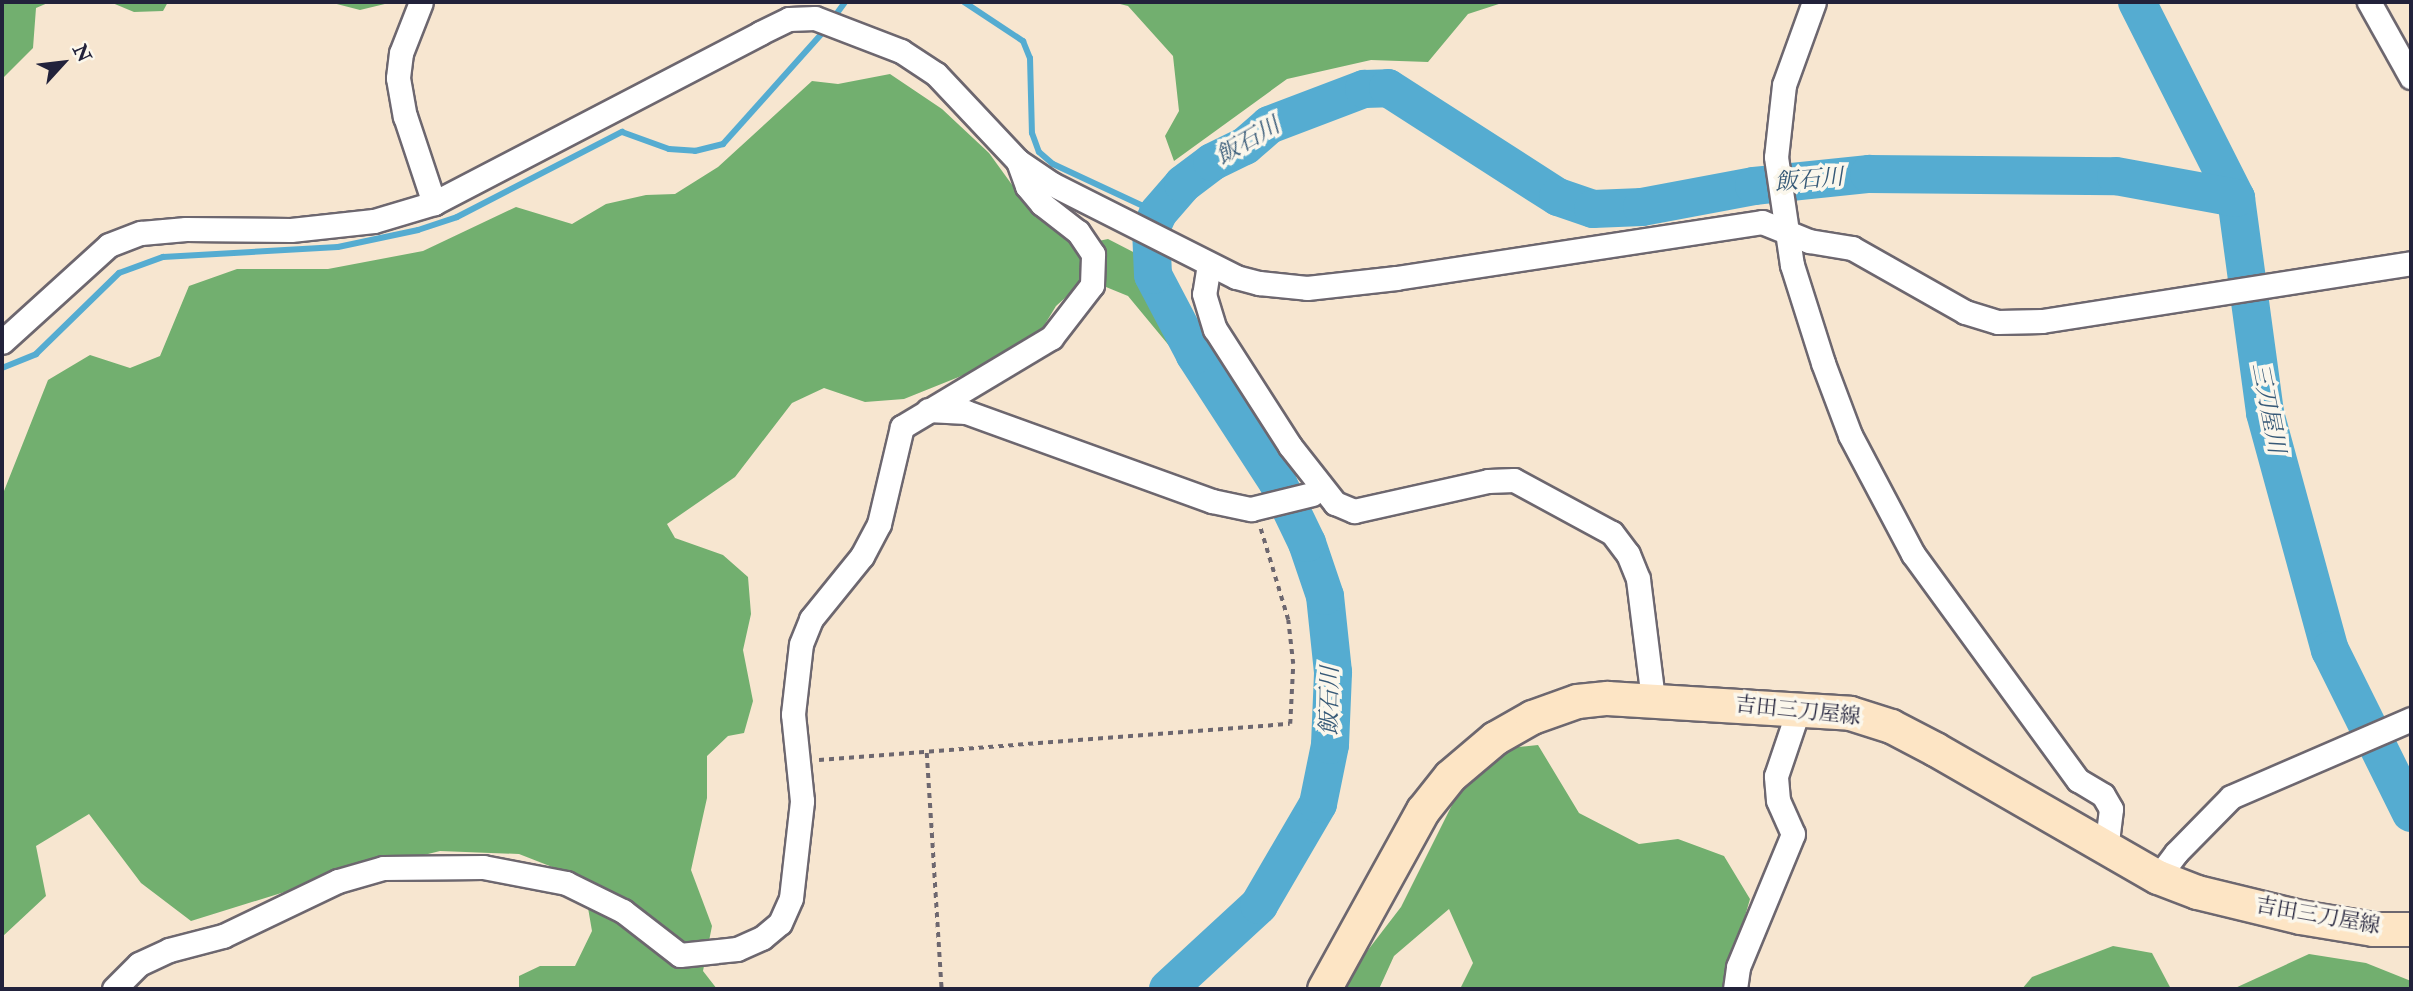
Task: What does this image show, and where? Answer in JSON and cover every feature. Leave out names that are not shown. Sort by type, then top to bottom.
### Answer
[{"type":"main road","name":"吉田三刀屋線","points":[[1324,989],[1423,810],[1450,776],[1494,738],[1532,717],[1577,701],[1653,699],[1850,713],[1891,726],[2158,877],[2197,892],[2300,917],[2373,929],[2411,929]]},
{"type":"street","points":[[421,2],[401,52],[398,78],[405,116],[434,203]]},
{"type":"street","points":[[1814,2],[1784,85],[1776,157],[1784,230],[1824,363],[1876,488],[1913,554],[2078,780],[2103,795],[2111,809],[2108,833],[2101,847]]},
{"type":"street","points":[[2368,2],[2411,77]]},
{"type":"street","points":[[2,342],[109,245],[141,233],[291,230],[374,221],[434,203],[760,33],[789,19],[815,18],[842,26],[901,51],[936,74],[1018,160],[1052,184],[1199,259],[1259,283],[1307,288],[1762,222],[1809,241],[1852,248],[1965,312],[1998,322],[2055,320],[2411,263]]},
{"type":"street","points":[[114,989],[139,964],[169,950],[233,932],[338,881],[383,868],[434,864],[483,867],[566,883],[623,911],[680,955],[737,949],[762,938],[780,923],[791,898],[802,801],[793,714],[801,644],[811,619],[862,556],[879,524],[902,427],[925,410],[1051,338],[1092,285],[1093,254],[1079,232],[1042,204],[1027,186],[1018,160]]},
{"type":"street","points":[[1199,259],[1204,294],[1215,329],[1290,446],[1335,503],[1354,511],[1488,481],[1514,480],[1612,533],[1638,579],[1653,699]]},
{"type":"street","points":[[925,410],[966,412],[1212,501],[1257,507],[1312,494]]},
{"type":"street","points":[[1735,989],[1738,967],[1793,834],[1778,800],[1776,776],[1799,708]]},
{"type":"street","points":[[2158,877],[2176,853],[2231,797],[2411,719]]},
{"type":"path","points":[[799,763],[850,754],[927,753],[1290,724],[1293,664],[1288,620],[1257,507]]},
{"type":"path","points":[[927,753],[943,989]]},
{"type":"green space","points":[[2,2],[50,2],[36,8],[33,48],[2,79]]},
{"type":"green space","points":[[110,2],[168,2],[163,11],[134,12]]},
{"type":"green space","points":[[329,2],[393,2],[360,10]]},
{"type":"green space","points":[[1112,2],[1505,2],[1468,14],[1428,62],[1371,60],[1287,79],[1174,161],[1165,136],[1179,111],[1173,56],[1128,6]]},
{"type":"green space","points":[[890,74],[942,109],[989,153],[1023,200],[1074,246],[1108,239],[1139,255],[1160,311],[1182,350],[1176,354],[1128,296],[1106,287],[1075,289],[1056,306],[1036,339],[1001,360],[904,399],[865,402],[824,388],[792,403],[735,477],[667,524],[675,538],[723,555],[748,577],[751,614],[743,650],[753,701],[744,733],[728,736],[707,756],[707,798],[691,870],[712,926],[703,971],[717,989],[519,989],[519,976],[540,966],[575,966],[592,931],[583,879],[519,854],[440,851],[320,881],[191,921],[141,883],[89,814],[36,846],[46,896],[2,937],[2,496],[48,380],[90,355],[130,368],[160,356],[189,286],[237,269],[328,269],[423,251],[516,207],[572,224],[606,204],[646,195],[675,194],[718,167],[812,81],[838,84]]},
{"type":"green space","points":[[1538,745],[1579,813],[1639,844],[1678,839],[1724,856],[1750,899],[1724,989],[1460,989],[1473,963],[1449,909],[1394,956],[1379,989],[1338,989],[1401,907],[1460,789],[1508,748]]},
{"type":"green space","points":[[2113,946],[2152,953],[2171,989],[2022,989],[2032,977]]},
{"type":"green space","points":[[2309,954],[2366,963],[2411,981],[2411,989],[2233,989]]},
{"type":"waterway","points":[[832,20],[845,2]]},
{"type":"waterway","points":[[964,2],[1023,41],[1030,58],[1032,133],[1039,152],[1053,164],[1158,213]]},
{"type":"waterway","name":"三刀屋川","points":[[2137,2],[2236,198],[2265,413],[2330,650],[2411,813]]},
{"type":"waterway","points":[[2,368],[36,354],[119,273],[163,257],[338,247],[418,230],[457,217],[622,132],[669,149],[695,151],[723,144],[826,29]]},
{"type":"waterway","name":"飯石川","points":[[1168,989],[1259,905],[1318,804],[1330,745],[1333,672],[1325,596],[1307,543],[1278,483],[1195,355],[1153,275],[1151,229],[1158,213],[1183,184],[1212,162],[1245,146],[1269,125],[1364,89],[1388,88],[1558,197],[1593,209],[1642,207],[1754,186],[1869,174],[2116,176],[2236,198]]}]
